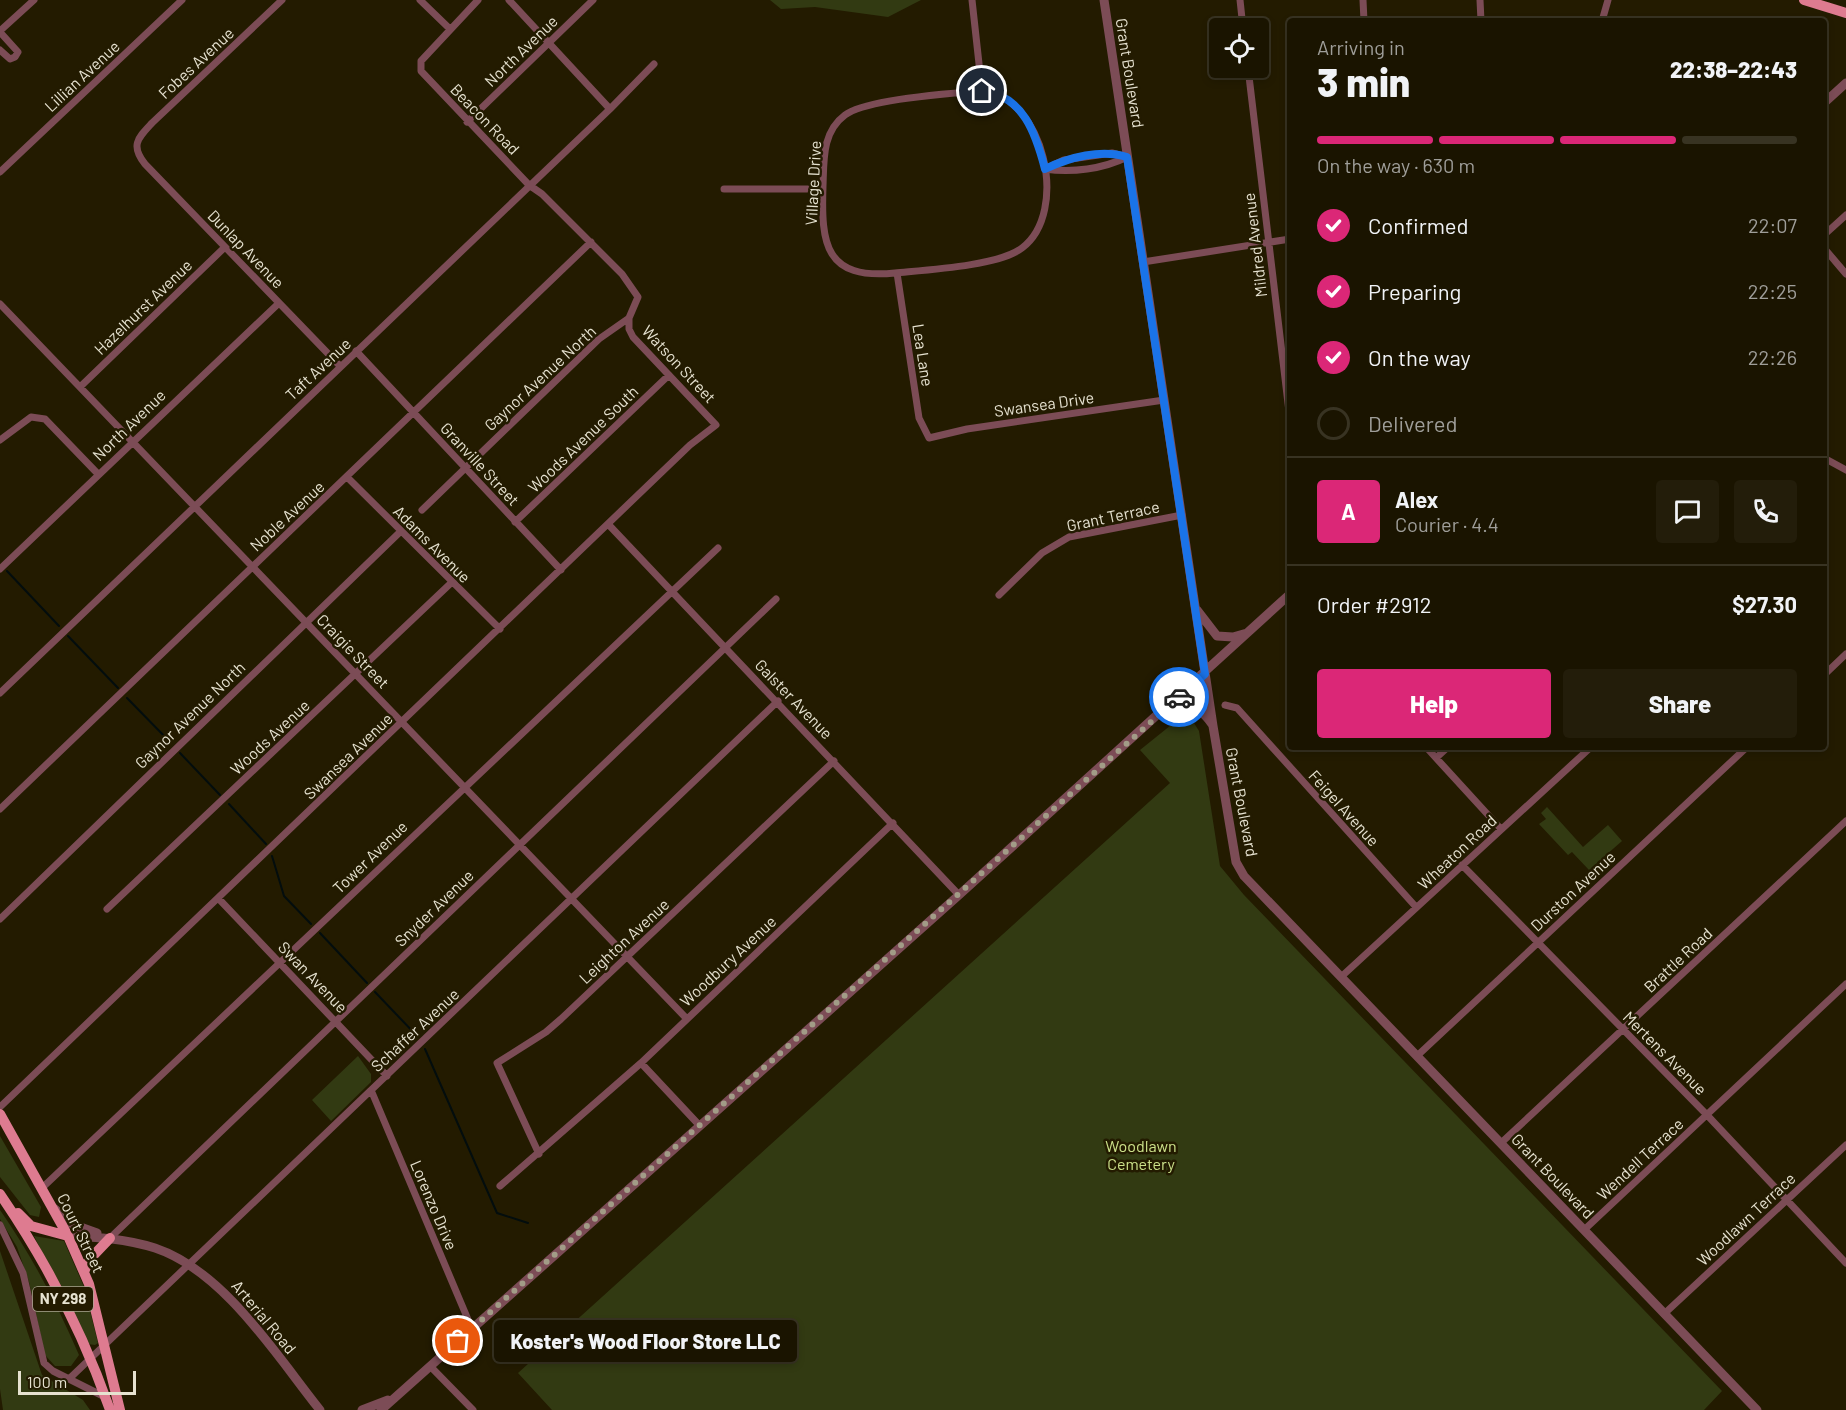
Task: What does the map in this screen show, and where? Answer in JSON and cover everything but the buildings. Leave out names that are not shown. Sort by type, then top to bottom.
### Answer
[{"type":"main road","points":[[1804,0],[1846,13]]},
{"type":"main road","name":"Court Street","points":[[0,1114],[54,1209],[84,1272],[105,1343],[120,1410]]},
{"type":"main road","points":[[0,1194],[36,1228],[68,1236]]},
{"type":"main road","name":"NY 298","points":[[0,1194],[40,1256],[90,1358],[110,1410]]},
{"type":"main road","points":[[36,1228],[46,1225],[54,1209]]},
{"type":"main road","points":[[84,1272],[89,1260],[110,1238]]},
{"type":"street","points":[[0,50],[10,59],[15,57],[18,51],[1,31],[34,0]]},
{"type":"street","name":"Lillian Avenue","points":[[0,172],[182,0]]},
{"type":"street","name":"Fobes Avenue","points":[[135,149],[136,141],[152,123],[282,0]]},
{"type":"street","points":[[420,0],[450,29],[478,0]]},
{"type":"street","points":[[509,0],[610,109]]},
{"type":"street","name":"North Avenue","points":[[467,122],[593,0]]},
{"type":"street","points":[[972,0],[982,91]]},
{"type":"street","name":"Grant Boulevard","points":[[1104,0],[1212,726],[1236,862],[1244,876],[1757,1410]]},
{"type":"street","points":[[1240,0],[1242,18]]},
{"type":"street","points":[[1363,0],[1364,18]]},
{"type":"street","points":[[1480,0],[1481,18]]},
{"type":"street","points":[[1603,18],[1608,0]]},
{"type":"street","name":"Beacon Road","points":[[450,29],[421,61],[421,71],[467,122],[529,185],[542,194],[570,221],[633,287],[638,297],[629,318]]},
{"type":"street","name":"Taft Avenue","points":[[0,693],[610,109],[654,64]]},
{"type":"street","name":"Mildred Avenue","points":[[1249,78],[1287,395]]},
{"type":"street","points":[[1827,101],[1846,83]]},
{"type":"street","name":"Village Drive","points":[[982,91],[1003,95],[1019,108],[1036,137],[1045,169],[1047,190],[1041,221],[1032,239],[1017,252],[983,262],[897,273],[860,274],[837,260],[825,242],[823,189],[827,140],[836,123],[851,111],[894,102],[982,91]]},
{"type":"street","name":"Dunlap Avenue","points":[[135,149],[145,164],[340,366]]},
{"type":"street","points":[[1045,169],[1064,160],[1112,153],[1127,157]]},
{"type":"street","points":[[1045,169],[1065,172],[1115,163],[1127,157]]},
{"type":"street","points":[[724,189],[823,189]]},
{"type":"street","points":[[1827,232],[1846,215]]},
{"type":"street","points":[[1143,262],[1287,239]]},
{"type":"street","name":"Noble Avenue","points":[[0,809],[591,242]]},
{"type":"street","name":"Hazelhurst Avenue","points":[[80,387],[225,247]]},
{"type":"street","points":[[1827,252],[1846,274]]},
{"type":"street","name":"Lea Lane","points":[[897,273],[919,418],[929,438]]},
{"type":"street","name":"North Avenue","points":[[0,569],[130,442],[279,303]]},
{"type":"street","name":"Craigie Street","points":[[0,304],[130,442],[403,722],[519,846],[686,1018]]},
{"type":"street","name":"Watson Street","points":[[629,318],[629,329],[633,337],[716,425]]},
{"type":"street","name":"Gaynor Avenue North","points":[[422,510],[599,339],[629,318]]},
{"type":"street","name":"Granville Street","points":[[356,351],[561,570]]},
{"type":"street","name":"Woods Avenue South","points":[[515,522],[669,375]]},
{"type":"street","name":"Swansea Drive","points":[[929,438],[967,429],[1164,400]]},
{"type":"street","points":[[0,440],[30,417],[45,419],[98,474]]},
{"type":"street","name":"Swansea Avenue","points":[[0,1107],[690,445],[716,425]]},
{"type":"street","points":[[1827,460],[1846,470]]},
{"type":"street","name":"Adams Avenue","points":[[347,477],[451,583],[500,629]]},
{"type":"street","name":"Grant Terrace","points":[[999,595],[1042,553],[1069,537],[1182,515]]},
{"type":"street","name":"Galster Avenue","points":[[608,524],[778,701],[959,895]]},
{"type":"street","name":"Gaynor Avenue North","points":[[0,919],[400,532]]},
{"type":"street","name":"Tower Avenue","points":[[42,1188],[718,548]]},
{"type":"street","name":"Woods Avenue","points":[[107,909],[451,583]]},
{"type":"street","name":"Snyder Avenue","points":[[110,1238],[776,599]]},
{"type":"street","points":[[381,1410],[1287,600]]},
{"type":"street","points":[[1195,608],[1217,636],[1233,637],[1249,632]]},
{"type":"street","points":[[1827,672],[1846,654]]},
{"type":"street","name":"Schaffer Avenue","points":[[70,1378],[778,701]]},
{"type":"street","name":"Feigel Avenue","points":[[1225,705],[1238,708],[1416,908]]},
{"type":"street","points":[[1153,720],[1180,706],[1192,706],[1199,708],[1212,726]]},
{"type":"street","points":[[1429,750],[1501,829]]},
{"type":"street","points":[[1437,758],[1445,750]]},
{"type":"street","name":"Wheaton Road","points":[[1341,977],[1588,750]]},
{"type":"street","name":"Durston Avenue","points":[[1417,1056],[1744,750]]},
{"type":"street","name":"Leighton Avenue","points":[[539,1154],[497,1063],[546,1032],[834,761]]},
{"type":"street","name":"Brattle Road","points":[[1502,1143],[1846,821]]},
{"type":"street","name":"Woodbury Avenue","points":[[500,1186],[581,1118],[641,1063],[893,823]]},
{"type":"street","name":"Mertens Avenue","points":[[1462,865],[1622,1031],[1707,1114],[1846,1263]]},
{"type":"street","name":"Swan Avenue","points":[[218,898],[387,1076]]},
{"type":"street","name":"Wendell Terrace","points":[[1584,1230],[1846,984]]},
{"type":"street","points":[[641,1063],[700,1126]]},
{"type":"street","name":"Lorenzo Drive","points":[[371,1090],[472,1329]]},
{"type":"street","name":"Woodlawn Terrace","points":[[1664,1314],[1846,1144]]},
{"type":"street","points":[[54,1209],[72,1224],[110,1238]]},
{"type":"street","points":[[0,1225],[22,1273],[44,1363],[53,1371],[105,1397]]},
{"type":"street","name":"Arterial Road","points":[[68,1236],[110,1238],[154,1248],[189,1265],[229,1298],[320,1410]]},
{"type":"street","points":[[430,1366],[473,1410]]},
{"type":"street","points":[[362,1410],[396,1397]]},
{"type":"green space","points":[[770,0],[921,0],[888,17],[815,7],[781,9]]},
{"type":"green space","name":"Woodlawn Cemetery","points":[[1181,717],[1194,723],[1199,731],[1220,866],[1244,895],[1722,1391],[1704,1410],[552,1410],[518,1373],[1170,783],[1140,750]]},
{"type":"green space","points":[[1547,807],[1583,847],[1608,825],[1622,841],[1589,870],[1572,852],[1568,855],[1539,824],[1546,819],[1541,813]]},
{"type":"green space","points":[[358,1056],[371,1074],[371,1082],[331,1121],[312,1100]]},
{"type":"green space","points":[[0,1136],[41,1207],[39,1217],[30,1215],[0,1177]]},
{"type":"green space","points":[[0,1210],[33,1263],[71,1336],[79,1355],[71,1366],[55,1366],[45,1355],[29,1282],[17,1247],[0,1219]]},
{"type":"green space","points":[[34,1236],[64,1241],[84,1287],[98,1343],[95,1345],[88,1344]]},
{"type":"green space","points":[[0,1251],[42,1375],[83,1400],[90,1410],[3,1410],[0,1389]]},
{"type":"waterway","points":[[7,571],[59,626]]},
{"type":"waterway","points":[[68,636],[118,688]]},
{"type":"waterway","points":[[127,698],[171,743]]},
{"type":"waterway","points":[[180,753],[220,795]]},
{"type":"waterway","points":[[229,804],[266,844]]},
{"type":"waterway","points":[[272,856],[284,896],[311,924]]},
{"type":"waterway","points":[[320,933],[367,983]]},
{"type":"waterway","points":[[375,992],[418,1037]]},
{"type":"waterway","points":[[425,1049],[497,1213],[528,1223]]},
{"type":"way so far","points":[[458,1341],[1179,697]]},
{"type":"place","name":"Koster's Wood Floor Store LLC","points":[[458,1341]]},
{"type":"route","points":[[982,91],[1003,95],[1019,108],[1036,137],[1045,169],[1064,160],[1112,153],[1127,157],[1205,674],[1179,697]]}]
